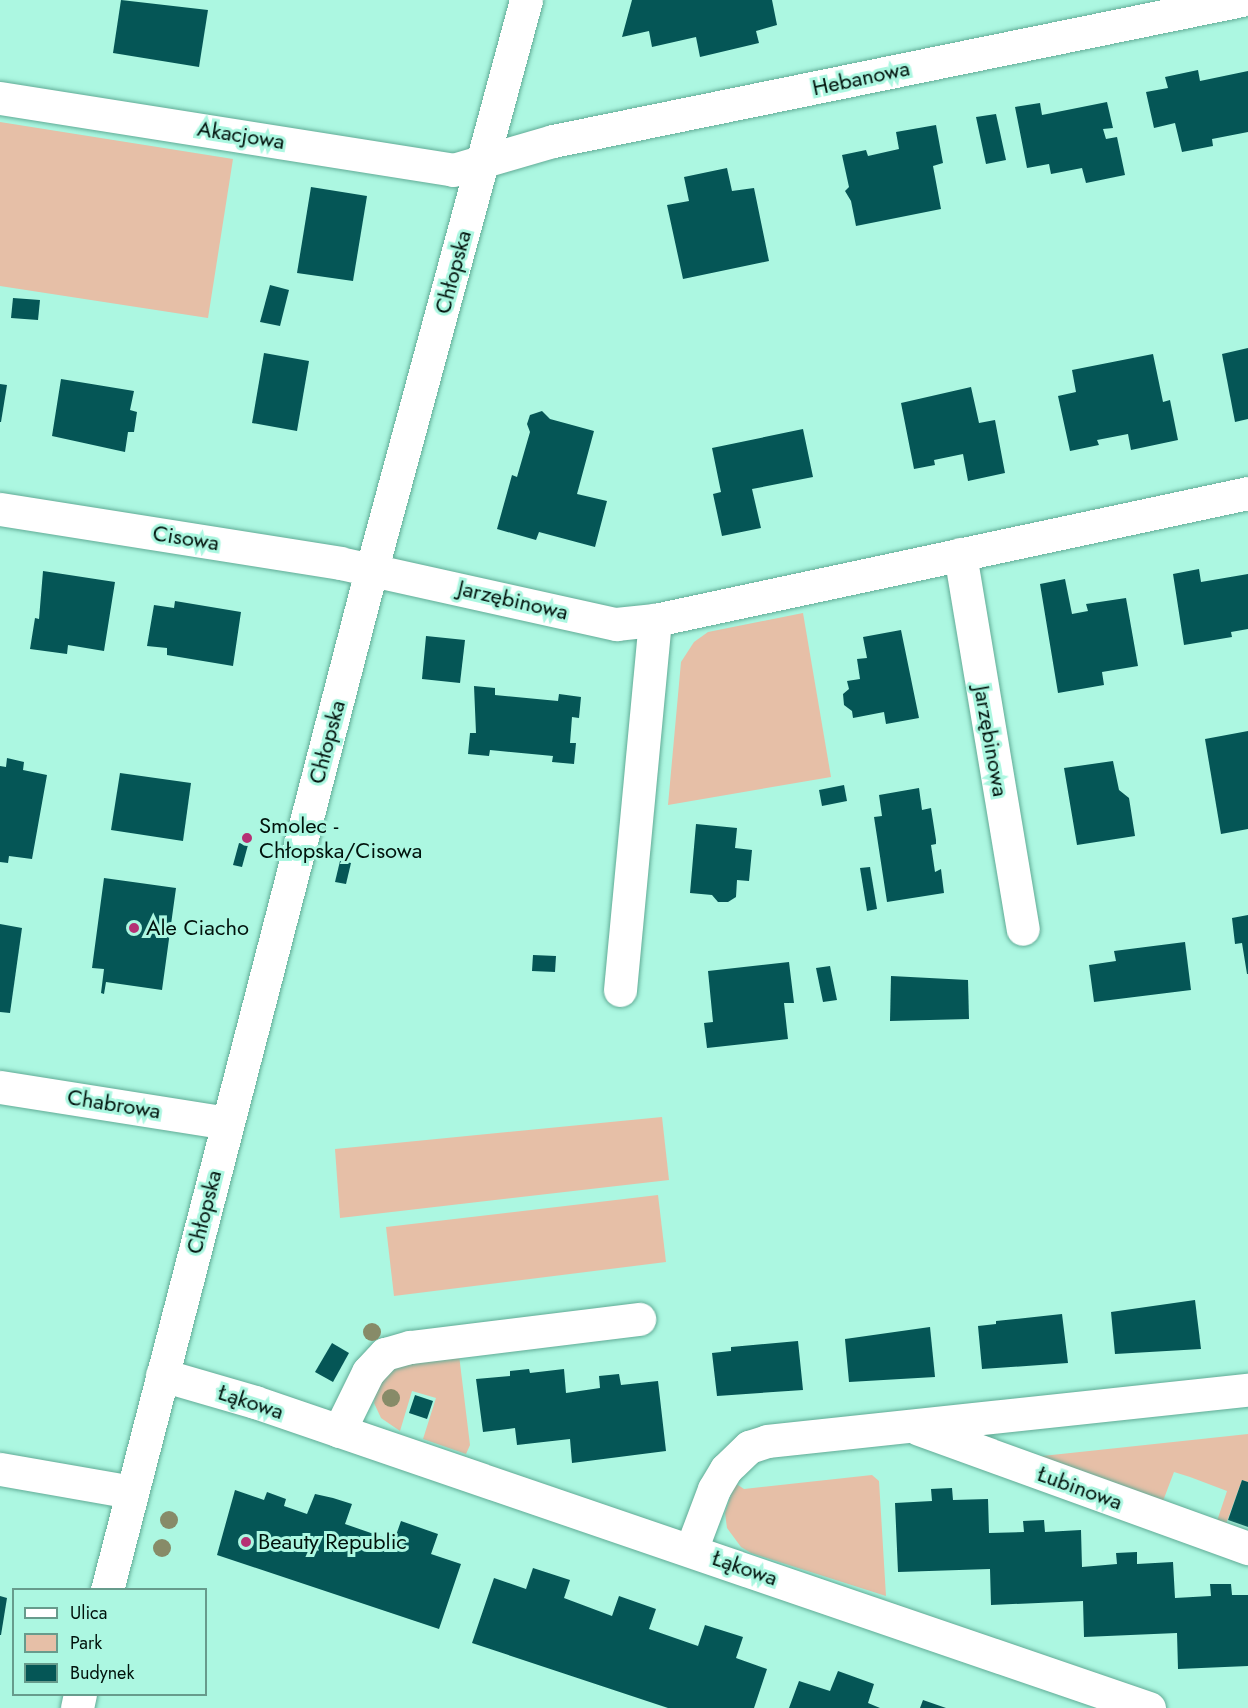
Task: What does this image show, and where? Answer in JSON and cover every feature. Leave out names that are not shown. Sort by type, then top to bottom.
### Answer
[{"type":"street","name":"Chłopska","points":[[108,1588],[372,568],[526,0]]},
{"type":"street","name":"Hebanowa","points":[[482,164],[553,141],[1242,0]]},
{"type":"street","name":"Akacjowa","points":[[0,98],[453,170],[482,164]]},
{"type":"street","name":"Jarzębinowa","points":[[372,568],[616,624],[655,620],[1248,493]]},
{"type":"street","name":"Cisowa","points":[[0,508],[372,568]]},
{"type":"street","name":"Jarzębinowa","points":[[960,554],[1023,929]]},
{"type":"street","points":[[620,990],[655,620]]},
{"type":"street","name":"Chabrowa","points":[[0,1087],[227,1123]]},
{"type":"street","points":[[339,1431],[368,1372],[385,1354],[421,1346],[639,1319]]},
{"type":"street","name":"Łąkowa","points":[[162,1375],[339,1431],[1149,1708]]},
{"type":"street","name":"Łubinowa","points":[[691,1550],[714,1490],[726,1469],[749,1447],[912,1426],[1248,1390]]},
{"type":"street","name":"Łubinowa","points":[[912,1426],[1248,1548]]},
{"type":"street","points":[[0,1469],[132,1492]]},
{"type":"green space","points":[[0,122],[233,159],[208,318],[0,286]]},
{"type":"green space","points":[[803,613],[831,777],[668,805],[681,662],[694,642],[708,632]]},
{"type":"green space","points":[[662,1117],[669,1180],[340,1218],[335,1149]]},
{"type":"green space","points":[[658,1195],[666,1262],[394,1296],[386,1227]]},
{"type":"green space","points":[[459,1355],[470,1445],[466,1454],[423,1439],[436,1398],[412,1391],[400,1431],[381,1418],[374,1403],[377,1387],[394,1366]]},
{"type":"green space","points":[[1248,1434],[1248,1482],[1242,1480],[1226,1524],[1217,1521],[1227,1491],[1190,1477],[1174,1472],[1163,1501],[1033,1457]]},
{"type":"green space","points":[[872,1475],[879,1481],[886,1596],[751,1553],[741,1547],[727,1528],[725,1513],[735,1483],[744,1489]]},
{"type":"building","points":[[121,0],[208,10],[199,67],[113,53]]},
{"type":"building","points":[[632,0],[772,0],[777,25],[756,31],[759,43],[700,57],[696,37],[652,47],[649,31],[622,37]]},
{"type":"building","points":[[1198,70],[1200,81],[1248,71],[1248,132],[1212,139],[1213,146],[1182,152],[1175,123],[1154,128],[1146,92],[1168,88],[1165,77]]},
{"type":"building","points":[[1107,102],[1113,128],[1103,129],[1106,139],[1117,137],[1125,175],[1086,183],[1082,168],[1051,174],[1049,164],[1027,168],[1015,107],[1040,103],[1042,115]]},
{"type":"building","points":[[996,114],[1006,160],[986,164],[976,117]]},
{"type":"building","points":[[936,125],[943,163],[933,166],[941,209],[856,226],[851,201],[845,191],[849,187],[842,155],[866,150],[868,156],[899,149],[896,132]]},
{"type":"building","points":[[727,168],[732,191],[754,188],[769,261],[683,279],[667,205],[689,201],[684,177]]},
{"type":"building","points":[[311,187],[367,196],[353,281],[297,273]]},
{"type":"building","points":[[270,285],[289,290],[280,326],[260,322]]},
{"type":"building","points":[[13,298],[40,300],[38,320],[11,318]]},
{"type":"building","points":[[1248,348],[1248,419],[1235,422],[1222,354]]},
{"type":"building","points":[[264,353],[309,361],[297,431],[252,423]]},
{"type":"building","points":[[1153,354],[1163,402],[1170,400],[1178,440],[1131,450],[1128,434],[1097,440],[1099,445],[1070,451],[1058,396],[1076,392],[1072,370]]},
{"type":"building","points":[[61,379],[134,391],[130,410],[137,412],[134,432],[128,432],[125,452],[52,436]]},
{"type":"building","points":[[0,384],[7,385],[1,422],[0,422]]},
{"type":"building","points":[[971,387],[979,423],[995,420],[1005,473],[968,481],[963,454],[934,460],[935,465],[914,469],[901,403]]},
{"type":"building","points":[[542,411],[550,419],[594,431],[577,494],[607,501],[595,547],[539,532],[536,540],[497,529],[512,475],[517,477],[530,432],[527,424],[530,415]]},
{"type":"building","points":[[803,429],[813,477],[752,489],[761,528],[722,536],[713,494],[721,492],[712,448]]},
{"type":"building","points":[[1199,569],[1201,582],[1248,574],[1248,629],[1231,632],[1232,637],[1184,645],[1173,574]]},
{"type":"building","points":[[43,571],[115,582],[104,651],[68,645],[67,654],[30,649],[35,618],[39,619]]},
{"type":"building","points":[[1065,579],[1072,614],[1088,611],[1086,604],[1126,598],[1138,666],[1102,672],[1104,685],[1058,693],[1040,584]]},
{"type":"building","points":[[175,601],[241,612],[233,666],[167,655],[167,648],[147,646],[154,605],[174,608]]},
{"type":"building","points":[[901,630],[919,718],[886,724],[884,712],[853,718],[852,711],[844,705],[843,694],[849,689],[847,681],[860,679],[857,659],[867,658],[863,637]]},
{"type":"building","points":[[426,636],[465,640],[460,683],[422,679]]},
{"type":"building","points":[[474,686],[495,688],[495,695],[558,701],[559,694],[581,697],[579,718],[572,717],[570,743],[576,743],[574,764],[552,762],[553,756],[490,750],[489,756],[468,754],[470,733],[476,733]]},
{"type":"building","points":[[1248,731],[1248,829],[1221,834],[1205,739]]},
{"type":"building","points":[[7,758],[24,762],[23,770],[47,775],[32,859],[9,856],[8,863],[0,862],[0,766],[6,767]]},
{"type":"building","points":[[1113,761],[1119,790],[1129,798],[1135,836],[1077,845],[1064,768]]},
{"type":"building","points":[[120,773],[191,783],[183,841],[111,830]]},
{"type":"building","points":[[844,785],[847,801],[822,806],[819,790]]},
{"type":"building","points":[[919,788],[922,810],[931,808],[936,840],[936,844],[931,845],[935,872],[941,869],[944,893],[887,902],[874,817],[882,816],[879,795]]},
{"type":"building","points":[[696,824],[737,828],[735,848],[752,850],[749,881],[737,880],[736,897],[728,902],[718,902],[712,895],[690,893]]},
{"type":"building","points":[[239,843],[248,845],[242,867],[233,865]]},
{"type":"building","points":[[340,861],[351,863],[346,884],[335,882]]},
{"type":"building","points":[[870,867],[877,909],[867,911],[860,868]]},
{"type":"building","name":"Ale Ciacho","points":[[104,878],[176,888],[162,990],[106,982],[104,994],[101,993],[104,969],[92,968]]},
{"type":"building","points":[[1248,915],[1247,974],[1242,943],[1235,944],[1232,918]]},
{"type":"building","points":[[0,924],[22,928],[10,1013],[0,1012]]},
{"type":"building","points":[[1185,942],[1191,990],[1094,1002],[1089,965],[1116,961],[1114,951]]},
{"type":"building","points":[[533,955],[556,956],[555,972],[532,971]]},
{"type":"building","points":[[789,962],[794,1003],[784,1003],[788,1039],[707,1048],[704,1023],[713,1022],[708,971]]},
{"type":"building","points":[[830,966],[837,1000],[823,1002],[816,968]]},
{"type":"building","points":[[891,976],[968,980],[969,1019],[890,1021]]},
{"type":"building","points":[[1195,1300],[1201,1349],[1115,1354],[1111,1312]]},
{"type":"building","points":[[1062,1314],[1068,1363],[982,1369],[978,1326],[996,1324],[996,1321]]},
{"type":"building","points":[[930,1327],[935,1377],[849,1382],[845,1339]]},
{"type":"building","points":[[798,1341],[803,1390],[717,1396],[712,1353],[731,1351],[731,1347]]},
{"type":"building","points":[[332,1343],[349,1353],[333,1382],[315,1372]]},
{"type":"building","points":[[529,1369],[530,1373],[564,1369],[566,1393],[600,1388],[599,1376],[619,1374],[621,1385],[658,1381],[666,1451],[572,1463],[570,1439],[517,1445],[515,1428],[483,1432],[476,1379],[510,1376],[510,1371]]},
{"type":"building","points":[[415,1395],[433,1401],[427,1419],[409,1413]]},
{"type":"building","points":[[1242,1480],[1248,1482],[1248,1527],[1228,1520]]},
{"type":"building","points":[[952,1488],[953,1500],[988,1499],[989,1533],[1024,1532],[1023,1521],[1044,1520],[1045,1532],[1081,1530],[1082,1567],[1117,1564],[1116,1553],[1137,1552],[1137,1564],[1173,1562],[1175,1598],[1211,1596],[1210,1584],[1231,1584],[1232,1595],[1248,1595],[1248,1666],[1178,1669],[1177,1633],[1084,1637],[1083,1601],[991,1605],[990,1569],[898,1572],[895,1503],[932,1501],[931,1489]]},
{"type":"building","points":[[235,1490],[264,1500],[267,1492],[286,1499],[284,1506],[307,1514],[315,1494],[352,1504],[345,1524],[394,1541],[401,1521],[438,1534],[431,1554],[461,1564],[439,1629],[217,1555]]},
{"type":"building","points":[[533,1568],[570,1580],[564,1598],[612,1616],[619,1596],[656,1609],[649,1629],[698,1646],[705,1625],[743,1637],[736,1658],[767,1669],[754,1708],[668,1708],[472,1643],[494,1578],[526,1589]]},
{"type":"building","points":[[0,1596],[7,1598],[1,1635],[0,1635]]},
{"type":"building","points":[[838,1671],[874,1684],[868,1703],[880,1708],[789,1708],[799,1681],[830,1691]]},
{"type":"building","points":[[923,1700],[946,1708],[920,1708]]},
{"type":"place","name":"Smolec - Chłopska/Cisowa","points":[[247,838]]},
{"type":"place","name":"Ale Ciacho","points":[[134,928]]},
{"type":"place","name":"Beauty Republic","points":[[246,1542]]}]
